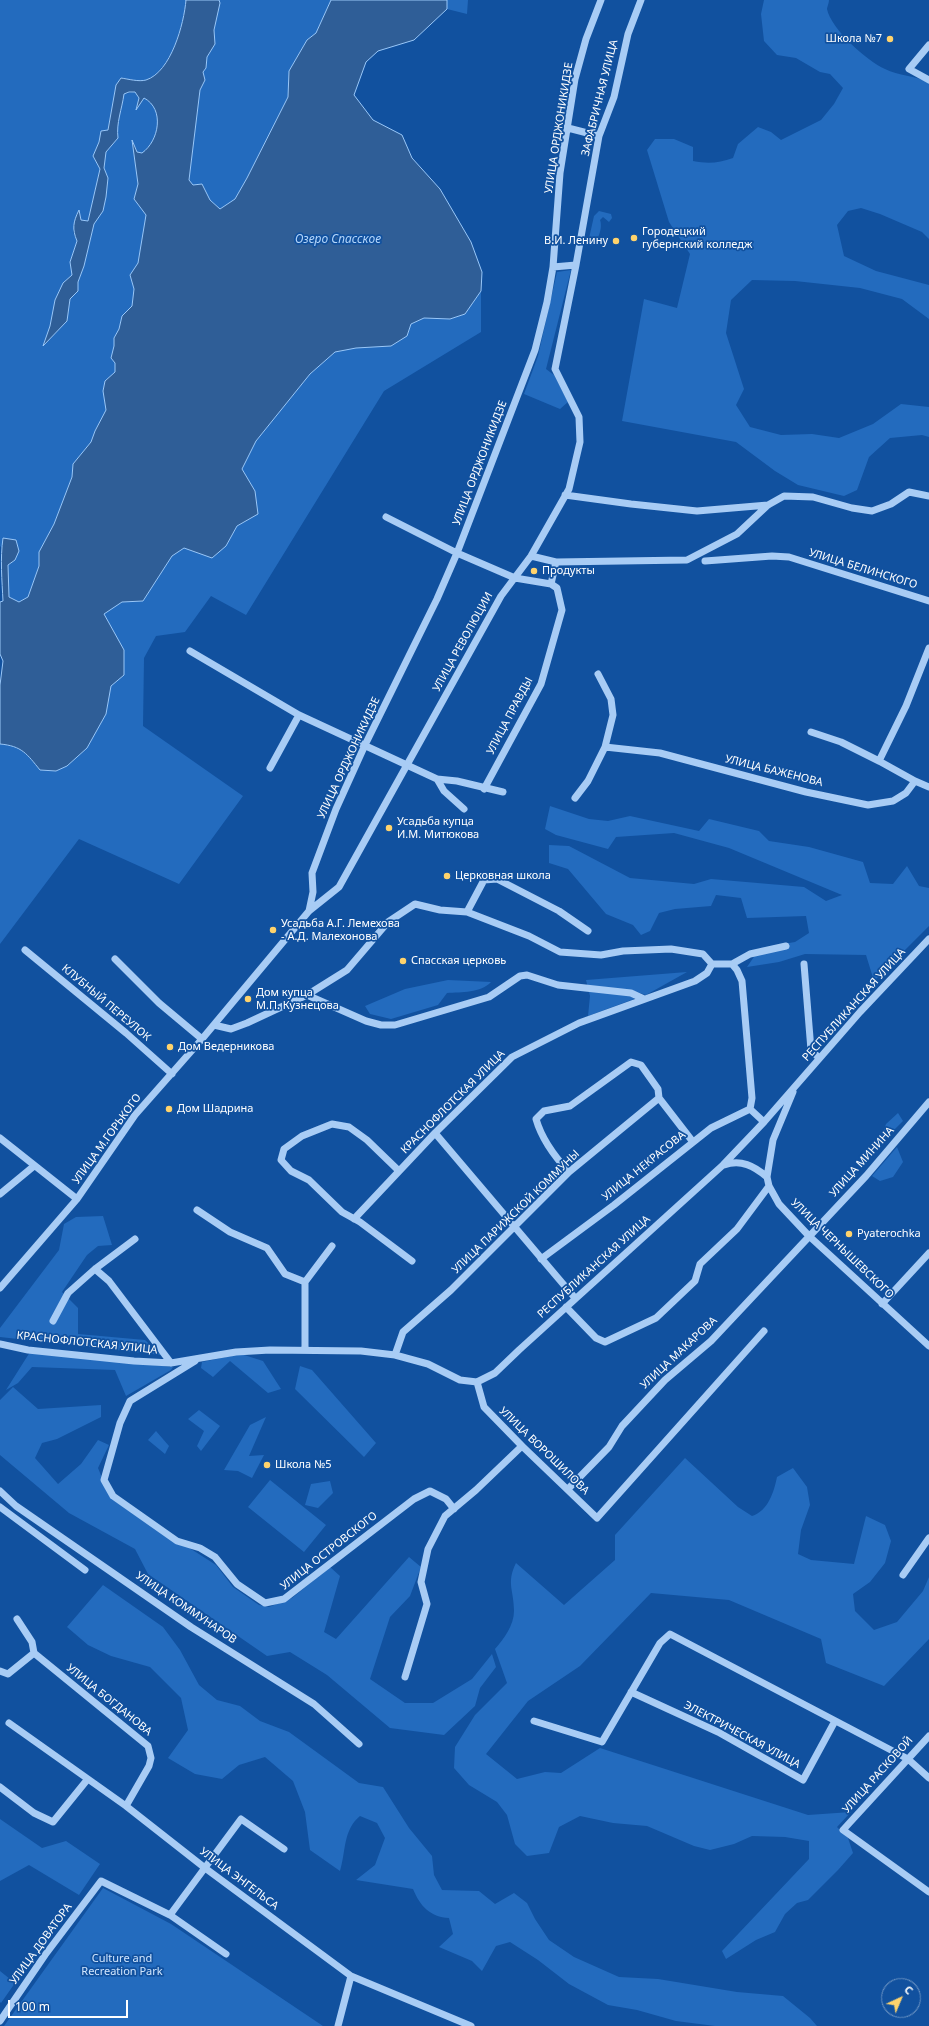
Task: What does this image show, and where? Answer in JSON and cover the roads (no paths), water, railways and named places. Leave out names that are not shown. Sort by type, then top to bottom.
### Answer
[{"type":"street","name":"УЛИЦА ОРДЖОНИКИДЗЕ","points":[[309,911],[313,892],[312,873],[336,809],[365,744],[437,599],[457,553],[535,350],[547,302],[553,267],[560,173],[575,79],[586,40],[601,0]]},
{"type":"street","name":"ЗАФАБРИЧНАЯ УЛИЦА","points":[[555,369],[600,136],[614,97],[628,34],[642,0]]},
{"type":"street","points":[[929,45],[909,69],[929,80]]},
{"type":"street","points":[[568,128],[600,136]]},
{"type":"street","points":[[553,267],[576,265]]},
{"type":"street","name":"УЛИЦА РЕВОЛЮЦИИ","points":[[309,911],[339,887],[501,596],[531,556],[569,489],[580,442],[579,417],[555,369]]},
{"type":"street","points":[[531,556],[556,562],[687,560],[737,534],[768,505],[784,496],[813,497],[852,508],[872,511],[891,504],[909,492],[929,496]]},
{"type":"street","points":[[565,495],[697,511],[768,505]]},
{"type":"street","points":[[386,517],[457,553],[515,578],[551,584],[556,562]]},
{"type":"street","name":"УЛИЦА БЕЛИНСКОГО","points":[[705,561],[772,556],[790,557],[929,601]]},
{"type":"street","name":"УЛИЦА ПРАВДЫ","points":[[484,788],[541,684],[562,610],[557,588],[551,584]]},
{"type":"street","points":[[879,761],[906,706],[929,648]]},
{"type":"street","points":[[190,651],[299,715],[365,744],[437,779],[457,781],[503,792]]},
{"type":"street","points":[[575,798],[588,781],[605,747],[613,715],[611,698],[598,674]]},
{"type":"street","points":[[270,768],[299,715]]},
{"type":"street","points":[[811,732],[841,742],[929,787]]},
{"type":"street","name":"УЛИЦА БАЖЕНОВА","points":[[605,747],[660,753],[806,792],[868,805],[893,801],[906,793],[915,781]]},
{"type":"street","points":[[437,779],[444,791],[464,808]]},
{"type":"street","points":[[467,912],[484,880],[498,879],[559,911],[588,931]]},
{"type":"street","points":[[214,1025],[231,1029],[307,995],[347,970],[388,922],[415,904],[440,910],[467,912],[529,936],[560,952],[601,955],[623,951],[671,949],[703,954],[712,964],[732,964],[750,954],[786,946]]},
{"type":"street","name":"УЛИЦА М.ГОРЬКОГО","points":[[0,1288],[77,1199],[135,1115],[214,1025],[309,911]]},
{"type":"street","name":"РЕСПУБЛИКАНСКАЯ УЛИЦА","points":[[477,1382],[496,1373],[575,1298],[723,1165],[764,1122],[860,1012],[929,939]]},
{"type":"street","name":"КЛУБНЫЙ ПЕРЕУЛОК","points":[[25,950],[126,1033],[172,1074]]},
{"type":"street","points":[[115,959],[159,1003],[202,1039]]},
{"type":"street","name":"КРАСНОФЛОТСКАЯ УЛИЦА","points":[[354,1219],[435,1133],[512,1057],[579,1023],[695,981],[708,973],[712,964]]},
{"type":"street","points":[[732,964],[737,970],[742,981],[752,1098],[750,1109],[764,1122]]},
{"type":"street","points":[[804,964],[811,1050],[819,1058]]},
{"type":"street","points":[[307,995],[366,1021],[381,1025],[395,1025],[489,997],[520,976],[527,975],[558,985],[631,993],[644,999]]},
{"type":"street","points":[[569,1172],[553,1154],[540,1131],[536,1119],[539,1114],[570,1106],[631,1062],[641,1066],[658,1089],[659,1098],[692,1142]]},
{"type":"street","name":"УЛИЦА ЧЕРНЫШЕВСКОГО","points":[[795,1086],[773,1140],[767,1177],[769,1186],[779,1204],[809,1236],[929,1346]]},
{"type":"street","name":"УЛИЦА ПАРИЖСКОЙ КОММУНЫ","points":[[395,1355],[403,1332],[451,1290],[569,1172],[659,1098]]},
{"type":"street","name":"УЛИЦА МИНИНА","points":[[809,1236],[866,1176],[929,1102]]},
{"type":"street","name":"УЛИЦА НЕКРАСОВА","points":[[541,1259],[614,1206],[692,1142],[730,1118],[750,1109]]},
{"type":"street","points":[[399,1171],[367,1140],[349,1127],[332,1124],[302,1136],[284,1149],[281,1160],[291,1171],[309,1180],[342,1212],[412,1261]]},
{"type":"street","points":[[435,1133],[575,1298]]},
{"type":"street","points":[[0,1138],[77,1199]]},
{"type":"street","points":[[723,1165],[742,1163],[755,1168],[767,1177]]},
{"type":"street","points":[[0,1194],[34,1166]]},
{"type":"street","points":[[566,1307],[596,1338],[605,1342],[656,1318],[695,1281],[700,1264],[738,1229],[769,1186]]},
{"type":"street","points":[[197,1210],[230,1232],[267,1248],[285,1274],[306,1282]]},
{"type":"street","name":"УЛИЦА МАКАРОВА","points":[[568,1489],[609,1447],[622,1426],[665,1380],[711,1341],[809,1236]]},
{"type":"street","points":[[53,1321],[68,1293],[95,1269],[135,1239]]},
{"type":"street","points":[[332,1246],[306,1282],[305,1350],[360,1351],[395,1355],[428,1364],[460,1380],[477,1382]]},
{"type":"street","points":[[882,1304],[929,1253]]},
{"type":"street","name":"КРАСНОФЛОТСКАЯ УЛИЦА","points":[[95,1269],[109,1281],[171,1363]]},
{"type":"street","name":"УЛИЦА ВОРОШИЛОВА","points":[[477,1382],[484,1407],[597,1518],[764,1331]]},
{"type":"street","name":"КРАСНОФЛОТСКАЯ УЛИЦА","points":[[0,1344],[28,1350],[134,1361],[171,1363],[197,1360],[236,1352],[305,1350]]},
{"type":"street","name":"КРАСНОФЛОТСКАЯ УЛИЦА","points":[[104,1480],[120,1423],[130,1401],[197,1360]]},
{"type":"street","points":[[405,1677],[427,1604],[421,1582],[428,1549],[445,1516],[522,1446]]},
{"type":"street","name":"УЛИЦА ОСТРОВСКОГО","points":[[104,1480],[113,1496],[177,1541],[200,1548],[215,1557],[237,1584],[265,1603],[284,1599],[414,1499],[430,1491],[446,1499],[454,1509]]},
{"type":"street","name":"УЛИЦА КОММУНАРОВ","points":[[0,1491],[16,1506],[191,1627],[314,1704],[360,1744]]},
{"type":"street","points":[[0,1507],[85,1570]]},
{"type":"street","points":[[903,1576],[929,1538]]},
{"type":"street","points":[[0,1671],[8,1674],[34,1653],[32,1642],[17,1619]]},
{"type":"street","points":[[534,1721],[602,1742],[660,1643],[670,1634],[908,1759],[929,1778]]},
{"type":"street","name":"УЛИЦА БОГДАНОВА","points":[[34,1653],[148,1746],[151,1758],[126,1806]]},
{"type":"street","name":"ЭЛЕКТРИЧЕСКАЯ УЛИЦА","points":[[631,1692],[718,1732],[803,1780],[836,1721]]},
{"type":"street","name":"УЛИЦА ЭНГЕЛЬСА","points":[[9,1723],[87,1780],[126,1806],[205,1868],[351,1976],[470,2026]]},
{"type":"street","name":"УЛИЦА РАСКОВОЙ","points":[[929,1736],[843,1830],[929,1892]]},
{"type":"street","points":[[0,1787],[34,1813],[53,1822],[87,1780]]},
{"type":"street","points":[[226,1954],[170,1916],[241,1819],[284,1849]]},
{"type":"street","name":"УЛИЦА ДОВАТОРА","points":[[0,2021],[45,1955],[101,1881],[170,1916]]},
{"type":"street","points":[[338,2026],[351,1976]]},
{"type":"water","name":"Озеро Спасское","points":[[186,0],[219,0],[220,3],[214,30],[215,44],[207,57],[206,68],[203,72],[205,80],[200,90],[189,180],[193,185],[202,184],[210,200],[220,209],[235,199],[247,178],[288,97],[289,71],[307,40],[316,33],[331,0],[447,0],[447,9],[414,40],[378,51],[366,62],[354,95],[373,120],[402,135],[412,158],[440,189],[471,242],[482,272],[481,291],[465,314],[450,319],[424,318],[411,324],[407,336],[391,346],[356,348],[335,352],[310,374],[256,441],[242,469],[255,491],[258,514],[237,526],[226,546],[212,558],[184,548],[172,556],[143,601],[122,602],[104,614],[124,650],[124,675],[111,686],[106,714],[87,748],[67,766],[56,771],[40,770],[31,759],[19,749],[0,744],[0,685],[3,661],[0,654],[0,602],[3,601],[1,561],[3,538],[16,540],[19,551],[15,560],[8,565],[9,597],[19,602],[28,597],[39,566],[39,552],[54,524],[72,477],[73,464],[91,442],[106,410],[103,391],[105,381],[115,372],[115,363],[111,358],[114,338],[119,329],[122,316],[132,306],[134,289],[130,275],[138,263],[146,215],[134,199],[138,184],[132,140],[137,152],[142,153],[148,148],[152,141],[156,133],[157,125],[155,110],[151,103],[144,98],[136,110],[139,98],[135,92],[124,94],[118,121],[118,138],[106,152],[104,168],[108,178],[106,197],[103,211],[94,224],[84,266],[78,282],[78,291],[70,299],[67,321],[43,346],[50,326],[55,300],[63,283],[72,275],[70,262],[77,241],[74,233],[75,218],[79,210],[81,220],[88,221],[100,169],[93,156],[99,142],[101,131],[108,130],[116,85],[121,78],[137,81],[146,80],[163,68],[175,46],[185,10]]},
{"type":"place","name":"Школа №7","points":[[890,39]]},
{"type":"place","name":"Городецкий губернский колледж","points":[[634,238]]},
{"type":"place","name":"В.И. Ленину","points":[[616,241]]},
{"type":"place","name":"Продукты","points":[[534,571]]},
{"type":"place","name":"Усадьба купца И.М. Митюкова","points":[[389,828]]},
{"type":"place","name":"Церковная школа","points":[[447,876]]},
{"type":"place","name":"Усадьба А.Г. Лемехова - А.Д. Малехонова","points":[[273,930]]},
{"type":"place","name":"Спасская церковь","points":[[403,961]]},
{"type":"place","name":"Дом купца М.П. Кузнецова","points":[[248,999]]},
{"type":"place","name":"Дом Ведерникова","points":[[170,1047]]},
{"type":"place","name":"Дом Шадрина","points":[[169,1109]]},
{"type":"place","name":"Pyaterochka","points":[[849,1234]]},
{"type":"place","name":"Школа №5","points":[[267,1465]]},
{"type":"park label","name":"Culture and Recreation Park","points":[[122,1965]]}]
